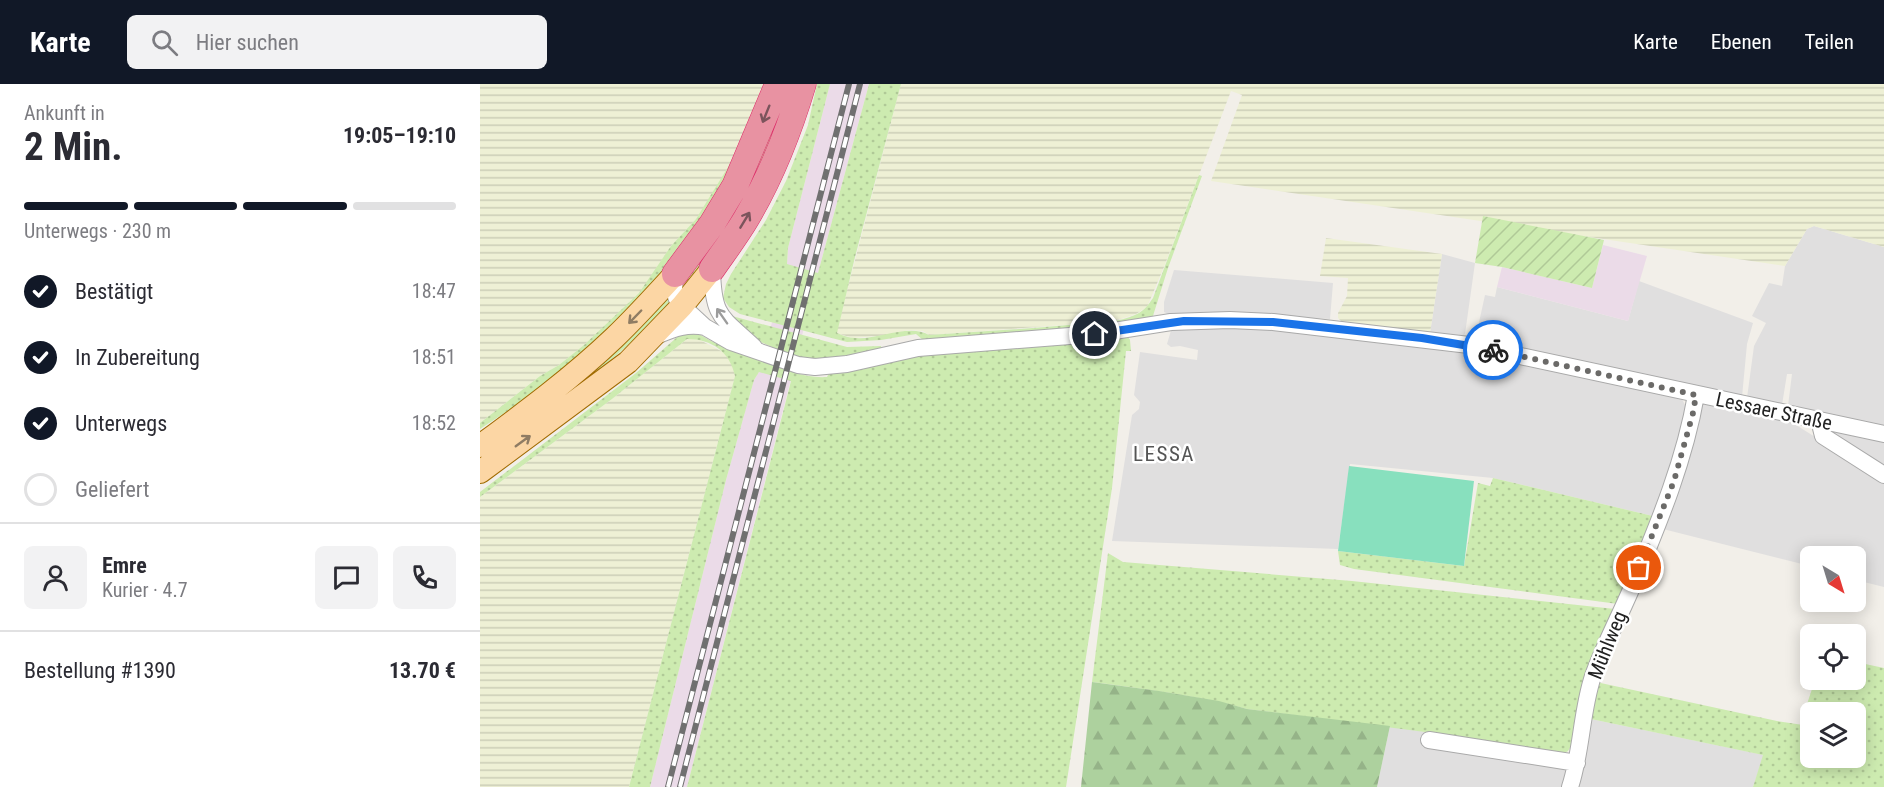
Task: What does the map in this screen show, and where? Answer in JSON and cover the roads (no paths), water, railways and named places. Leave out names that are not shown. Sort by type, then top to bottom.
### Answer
[{"type":"highway","points":[[675,274],[712,224],[735,186],[778,84]]},
{"type":"highway","points":[[712,269],[745,221],[762,190],[778,155],[803,84]]},
{"type":"main road","points":[[480,472],[628,362],[655,336],[712,269]]},
{"type":"main road","points":[[480,446],[535,405],[599,352],[633,320],[675,274]]},
{"type":"street","points":[[712,269],[715,305],[725,321],[757,350]]},
{"type":"street","points":[[675,274],[674,291],[682,306]]},
{"type":"street","name":"Lessaer Straße","points":[[682,306],[705,327],[730,342],[798,365],[831,366],[918,348],[1095,334],[1171,322],[1262,321],[1304,325],[1469,345],[1884,434]]},
{"type":"street","points":[[655,336],[683,326],[705,327]]},
{"type":"street","name":"Mühlweg","points":[[1570,787],[1593,676],[1635,580],[1674,481],[1696,395]]},
{"type":"street","points":[[1822,420],[1823,436],[1884,475]]},
{"type":"street","points":[[1429,740],[1576,763]]},
{"type":"railway","points":[[668,787],[849,84]]},
{"type":"railway","points":[[680,787],[860,84]]},
{"type":"district","name":"LESSA","points":[[1164,454]]}]
